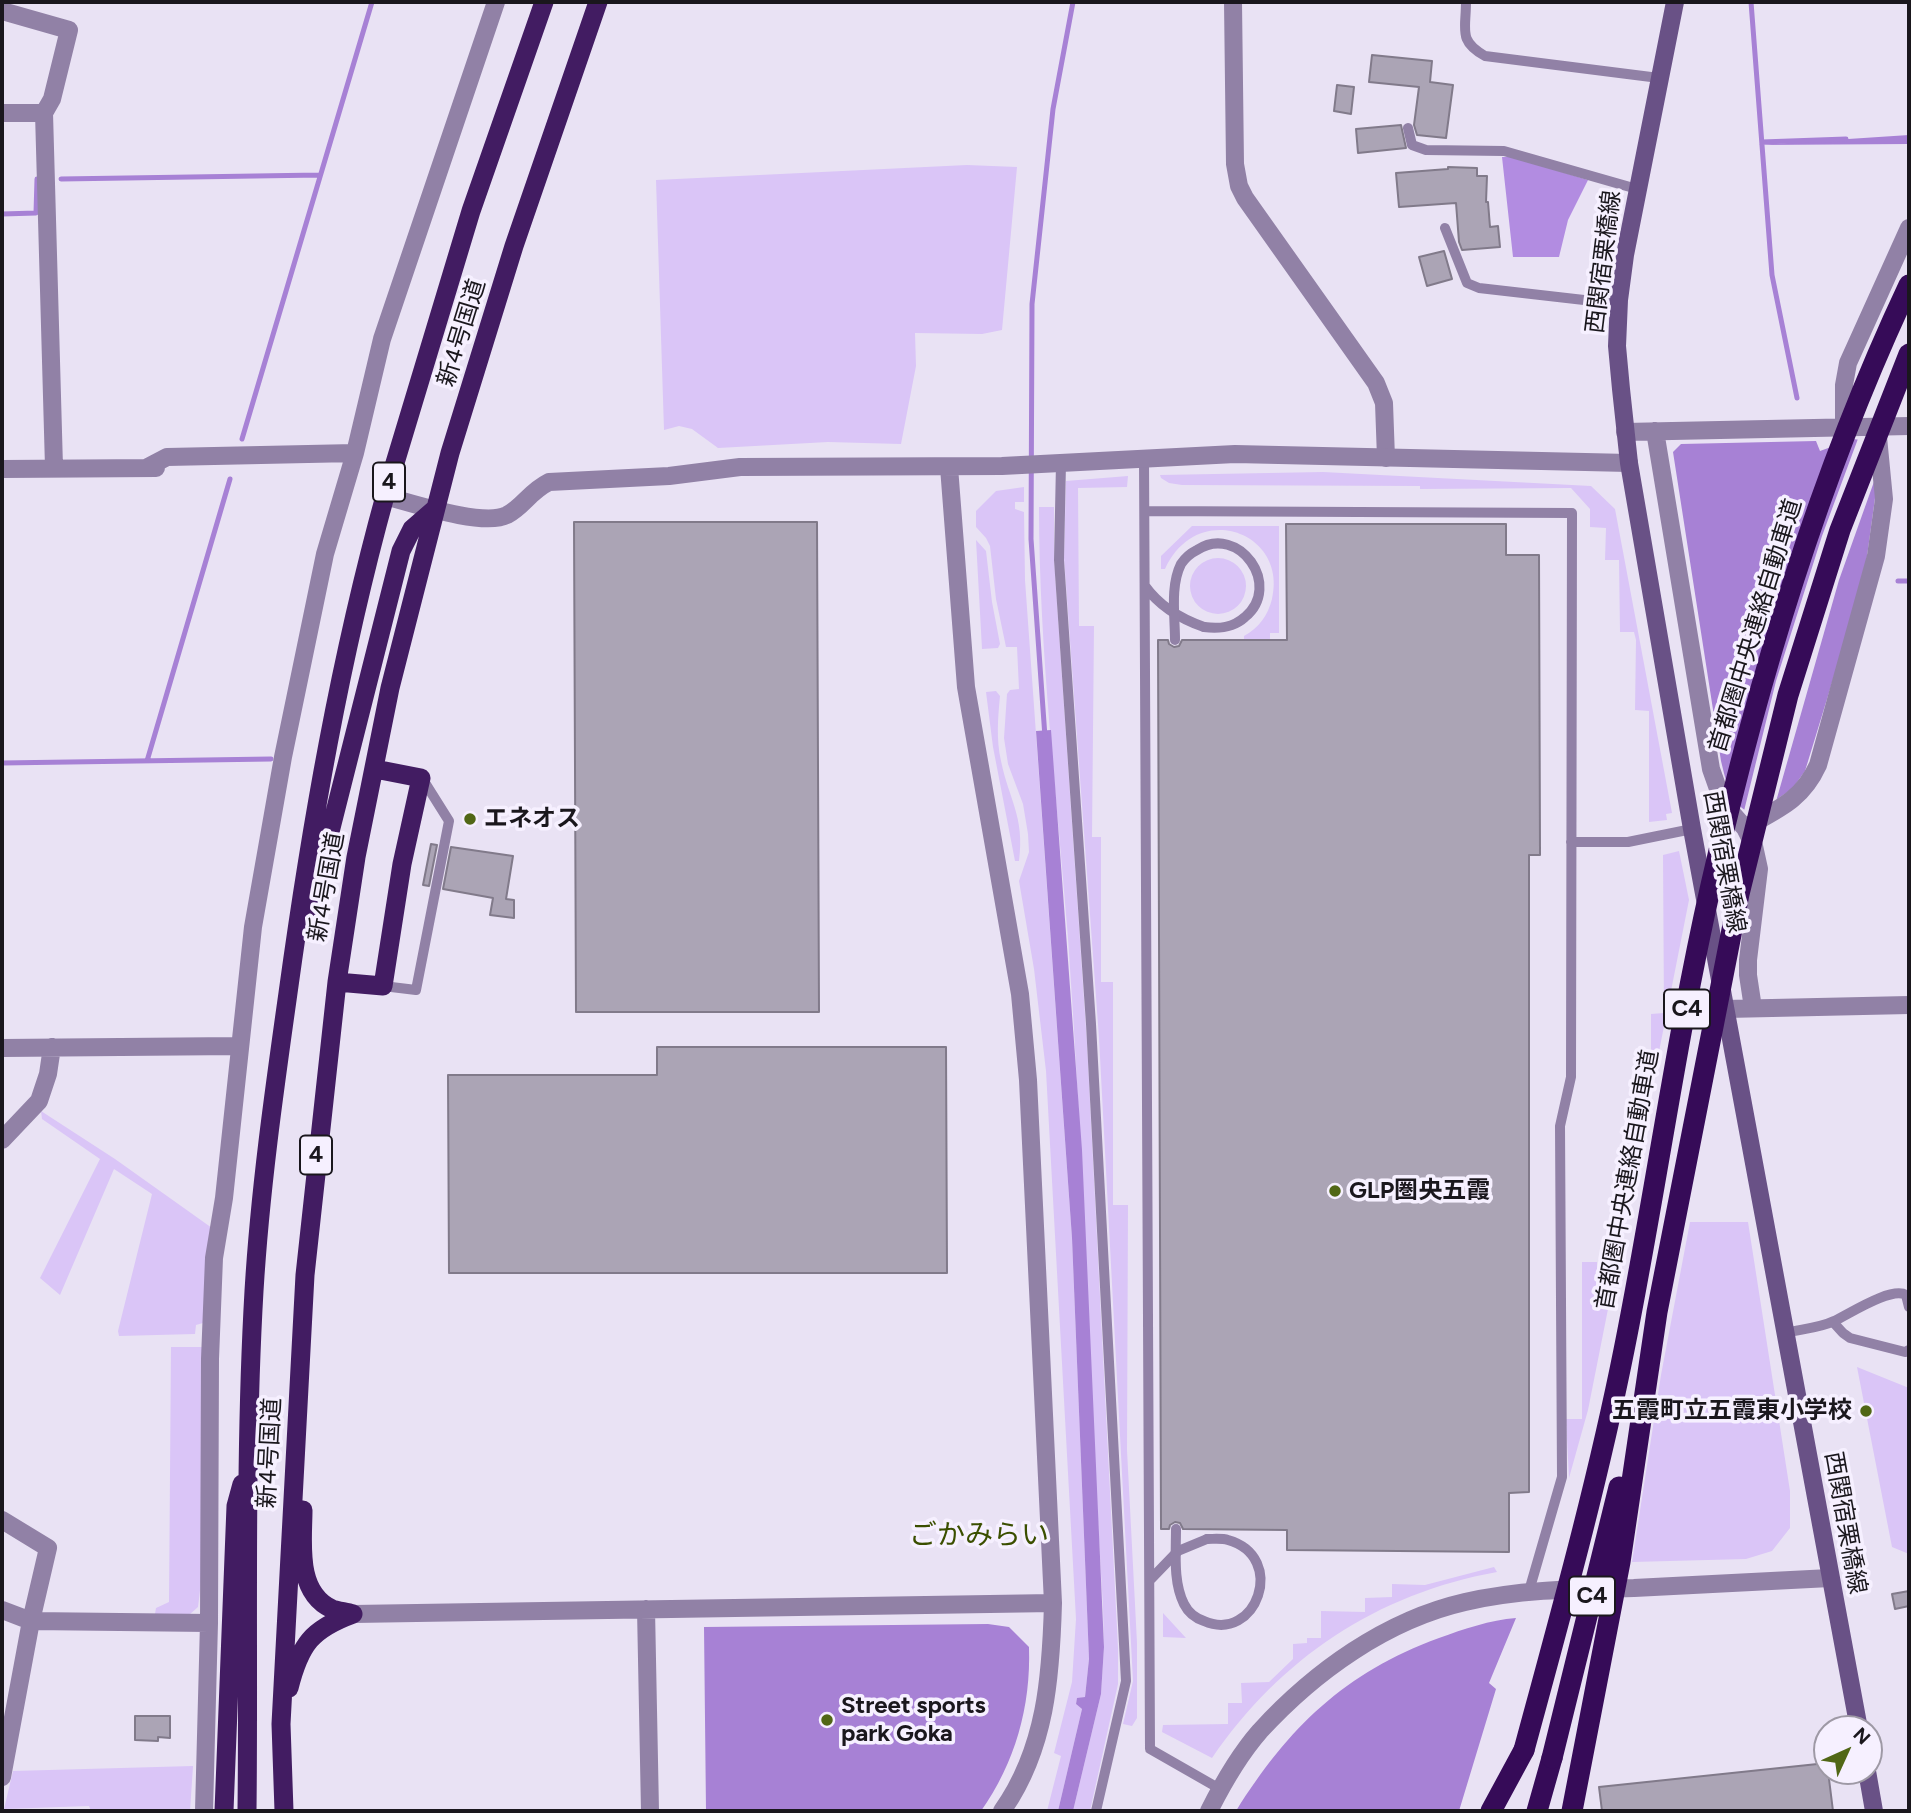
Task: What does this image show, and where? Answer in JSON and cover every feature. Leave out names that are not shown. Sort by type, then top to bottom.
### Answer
[{"type":"highway","name":"新4号国道","points":[[247,1811],[249,1457],[255,1277],[272,1111],[311,835],[372,542],[471,211],[544,2]]},
{"type":"highway","name":"新4号国道","points":[[284,1811],[281,1724],[304,1275],[337,982],[356,857],[390,688],[450,453],[514,246],[597,2]]},
{"type":"highway","name":"首都圏中央連絡自動車道","points":[[1503,1811],[1524,1750],[1571,1580],[1623,1352],[1711,887],[1760,686],[1813,520],[1878,351],[1909,285]]},
{"type":"highway","name":"首都圏中央連絡自動車道","points":[[1537,1811],[1632,1434],[1739,894],[1788,695],[1840,530],[1909,354]]},
{"type":"highway","points":[[290,977],[319,883],[401,551],[412,529],[435,509]]},
{"type":"highway","points":[[337,982],[383,986],[401,864],[421,778],[374,769]]},
{"type":"highway","points":[[1572,1811],[1620,1562],[1657,1312]]},
{"type":"highway","points":[[297,1400],[303,1488],[303,1570],[309,1587],[330,1608],[353,1614]]},
{"type":"highway","points":[[224,1811],[236,1506],[249,1457]]},
{"type":"highway","points":[[281,1724],[294,1669],[315,1632],[353,1614]]},
{"type":"highway","points":[[1491,1811],[1524,1750]]},
{"type":"main road","name":"西関宿栗橋線","points":[[1675,2],[1637,189],[1619,304],[1617,346],[1625,432],[1692,829],[1856,1715]]},
{"type":"main road","points":[[1869,1785],[1874,1811]]},
{"type":"street","points":[[204,1811],[209,1623],[209,1359],[214,1258],[224,1198],[253,928],[283,757],[325,554],[355,453],[382,339],[496,2]]},
{"type":"street","points":[[1233,2],[1235,164],[1239,186],[1376,383],[1384,403],[1386,458]]},
{"type":"street","points":[[2,11],[69,30],[52,99],[44,113],[54,467]]},
{"type":"street","points":[[2,113],[44,113]]},
{"type":"street","points":[[1844,427],[1844,385],[1848,363],[1909,228]]},
{"type":"street","points":[[1745,828],[1798,797],[1810,782],[1818,765],[1876,556],[1884,499],[1877,426]]},
{"type":"street","points":[[1625,432],[1909,426]]},
{"type":"street","points":[[1655,431],[1711,769],[1723,803],[1745,828],[1754,846],[1759,869],[1748,960],[1753,1008]]},
{"type":"street","points":[[146,468],[167,457],[355,453]]},
{"type":"street","points":[[385,496],[435,509],[495,519],[516,509],[539,487],[563,480],[669,476],[740,467],[1002,466],[1270,453],[1629,463]]},
{"type":"street","points":[[949,467],[965,687],[1020,994],[1028,1080],[1053,1603],[1051,1666],[1043,1718],[1027,1769],[1002,1811]]},
{"type":"street","points":[[2,469],[194,468]]},
{"type":"street","points":[[1726,1009],[1909,1005]]},
{"type":"street","points":[[2,1048],[239,1046]]},
{"type":"street","points":[[2,1140],[39,1101],[48,1074],[52,1047]]},
{"type":"street","points":[[2,1520],[48,1548],[31,1621],[2,1777]]},
{"type":"street","points":[[1209,1811],[1220,1789],[1259,1732],[1318,1677],[1349,1654],[1415,1619],[1463,1603],[1528,1591],[1830,1578]]},
{"type":"street","points":[[353,1614],[1053,1603]]},
{"type":"street","points":[[2,1609],[31,1621],[209,1623]]},
{"type":"street","points":[[646,1609],[650,1811]]},
{"type":"lane","points":[[1466,2],[1466,41],[1471,48],[1485,56],[1659,78]]},
{"type":"lane","points":[[1408,128],[1412,145],[1426,150],[1504,151],[1637,189]]},
{"type":"lane","points":[[1445,228],[1467,284],[1479,288],[1619,304]]},
{"type":"lane","points":[[1144,458],[1150,1749],[1220,1789]]},
{"type":"lane","points":[[1061,463],[1059,560],[1091,1024],[1126,1681],[1097,1811]]},
{"type":"lane","points":[[1145,511],[1572,513],[1571,1077],[1560,1126],[1562,1477],[1528,1591]]},
{"type":"lane","points":[[1145,586],[1167,608],[1185,620],[1204,627],[1222,628],[1241,621],[1255,606],[1260,584],[1258,572],[1245,554],[1233,546],[1219,543],[1204,545],[1189,555],[1181,565],[1175,585],[1175,640]]},
{"type":"lane","points":[[383,986],[416,990],[449,821],[421,778]]},
{"type":"lane","points":[[1571,842],[1628,842],[1692,829]]},
{"type":"lane","points":[[1785,1333],[1833,1322],[1850,1311],[1896,1292],[1906,1294],[1909,1307]]},
{"type":"lane","points":[[1833,1322],[1850,1338],[1905,1352],[1909,1350]]},
{"type":"lane","points":[[1149,1581],[1178,1552],[1207,1539],[1227,1539],[1243,1546],[1254,1557],[1262,1584],[1259,1598],[1241,1618],[1227,1624],[1211,1624],[1192,1615],[1185,1605],[1176,1568],[1176,1529]]},
{"type":"shaded area","points":[[1909,135],[1909,144],[1757,145]]},
{"type":"shaded area","points":[[1502,157],[1513,157],[1588,180],[1568,220],[1559,257],[1513,257]]},
{"type":"shaded area","points":[[967,165],[1017,167],[1002,330],[982,334],[915,333],[916,366],[901,444],[828,442],[718,448],[692,429],[679,426],[664,430],[656,180]]},
{"type":"shaded area","points":[[1853,439],[1878,442],[1876,491],[1864,578],[1805,771],[1792,789],[1755,814],[1747,811],[1735,800],[1721,761],[1673,452],[1681,444],[1816,441],[1820,451]]},
{"type":"shaded area","points":[[1323,472],[1591,486],[1615,509],[1672,813],[1666,814],[1667,820],[1649,822],[1649,711],[1635,710],[1636,640],[1634,632],[1620,632],[1619,560],[1605,560],[1606,528],[1590,527],[1590,509],[1571,488],[1420,489],[1420,486],[1182,485],[1169,483],[1160,475]]},
{"type":"shaded area","points":[[1128,476],[1127,487],[1078,488],[1079,626],[1094,626],[1092,837],[1101,837],[1101,982],[1113,982],[1113,1205],[1128,1205],[1127,1450],[1137,1643],[1137,1718],[1132,1726],[1123,1724],[1133,1681],[1099,1038],[1064,558],[1066,481]]},
{"type":"shaded area","points":[[1024,487],[1024,502],[1015,502],[1015,509],[1024,512],[1025,580],[1072,1238],[1089,1659],[1085,1697],[1077,1699],[1076,1704],[1082,1709],[1058,1811],[1047,1811],[1061,1756],[1054,1753],[1072,1682],[1076,1619],[1046,1071],[1034,969],[1019,881],[1029,852],[1028,834],[1023,804],[1008,764],[1004,738],[1007,694],[1010,690],[1019,689],[1017,647],[1006,647],[996,599],[990,546],[976,527],[976,511],[996,491]]},
{"type":"shaded area","points":[[1039,507],[1054,507],[1054,559],[1087,1043],[1118,1648],[1118,1684],[1090,1811],[1073,1811],[1101,1694],[1103,1607],[1074,1022],[1045,669]]},
{"type":"shaded area","points":[[1192,526],[1279,526],[1279,633],[1270,633],[1270,640],[1244,640],[1244,636],[1262,620],[1272,599],[1273,576],[1267,556],[1254,542],[1236,533],[1217,530],[1197,535],[1179,547],[1165,569],[1161,569],[1161,556]]},
{"type":"shaded area","points":[[976,540],[986,551],[1000,644],[998,648],[982,649]]},
{"type":"shaded area","points":[[1213,558],[1223,558],[1238,566],[1244,575],[1244,597],[1238,606],[1223,614],[1213,614],[1195,602],[1190,591],[1190,581],[1202,563]]},
{"type":"shaded area","points":[[996,691],[1000,696],[999,753],[1018,820],[1019,861],[1015,861],[993,747],[986,692]]},
{"type":"shaded area","points":[[1051,730],[1082,1150],[1104,1647],[1101,1694],[1073,1811],[1058,1811],[1082,1709],[1076,1704],[1077,1698],[1085,1697],[1089,1659],[1072,1238],[1036,731]]},
{"type":"shaded area","points":[[1679,851],[1689,900],[1588,1410],[1569,1478],[1566,1419],[1582,1419],[1582,1262],[1597,1262],[1597,1276],[1610,1276],[1610,1229],[1622,1226],[1625,1145],[1636,1145],[1636,1078],[1651,1078],[1651,1014],[1664,1013],[1663,855]]},
{"type":"shaded area","points":[[41,1111],[115,1159],[212,1228],[203,1323],[196,1325],[195,1334],[119,1336],[118,1331],[152,1194],[114,1169],[60,1295],[40,1278],[100,1159],[42,1119]]},
{"type":"shaded area","points":[[1690,1222],[1748,1222],[1790,1491],[1790,1528],[1772,1551],[1746,1559],[1632,1562],[1661,1375]]},
{"type":"shaded area","points":[[171,1347],[202,1347],[201,1499],[204,1557],[198,1607],[189,1615],[155,1614],[156,1608],[169,1602]]},
{"type":"shaded area","points":[[1857,1367],[1909,1388],[1909,1554],[1892,1547]]},
{"type":"shaded area","points":[[1494,1567],[1497,1572],[1453,1582],[1411,1596],[1372,1614],[1335,1636],[1301,1661],[1269,1690],[1239,1722],[1212,1758],[1162,1732],[1163,1725],[1228,1724],[1228,1703],[1242,1703],[1241,1683],[1269,1682],[1293,1659],[1293,1644],[1307,1643],[1307,1638],[1321,1638],[1321,1611],[1365,1612],[1365,1598],[1392,1597],[1392,1584],[1425,1585]]},
{"type":"shaded area","points":[[1163,1613],[1186,1638],[1163,1637]]},
{"type":"shaded area","points":[[1516,1618],[1489,1683],[1496,1689],[1459,1811],[1236,1811],[1277,1753],[1298,1729],[1347,1686],[1405,1652],[1439,1638],[1467,1628]]},
{"type":"shaded area","points":[[988,1624],[1009,1627],[1029,1647],[1029,1669],[1024,1713],[1012,1754],[981,1811],[706,1811],[704,1627]]},
{"type":"shaded area","points":[[193,1766],[190,1811],[91,1811],[89,1806],[4,1809],[13,1771]]},
{"type":"pier","points":[[1859,436],[1878,439],[1881,462],[1839,580],[1775,805],[1754,818],[1743,815],[1776,681],[1822,536]]},
{"type":"building","points":[[1372,55],[1432,61],[1430,82],[1453,85],[1446,138],[1417,135],[1414,125],[1419,87],[1369,82]]},
{"type":"building","points":[[1337,85],[1354,87],[1351,114],[1334,111]]},
{"type":"building","points":[[1401,125],[1406,148],[1358,153],[1356,129]]},
{"type":"building","points":[[1448,167],[1477,168],[1477,176],[1487,176],[1486,202],[1490,227],[1498,226],[1500,247],[1462,250],[1456,203],[1399,207],[1396,173]]},
{"type":"building","points":[[1444,251],[1452,279],[1427,286],[1419,257]]},
{"type":"building","points":[[574,522],[817,522],[819,1012],[576,1012]]},
{"type":"building","name":"GLP圏央五霞","points":[[1286,524],[1506,524],[1506,555],[1539,555],[1540,855],[1529,855],[1529,1492],[1509,1493],[1509,1552],[1287,1550],[1287,1530],[1183,1529],[1180,1523],[1175,1522],[1169,1529],[1161,1529],[1158,640],[1168,640],[1174,647],[1179,646],[1182,640],[1287,640]]},
{"type":"building","points":[[431,844],[437,845],[429,886],[423,885]]},
{"type":"building","points":[[451,847],[513,856],[506,899],[514,900],[514,918],[490,915],[493,898],[443,889]]},
{"type":"building","points":[[657,1047],[946,1047],[947,1273],[449,1273],[448,1075],[657,1075]]},
{"type":"building","points":[[1909,1591],[1909,1606],[1895,1609],[1892,1594]]},
{"type":"building","points":[[135,1716],[170,1716],[170,1738],[158,1737],[158,1741],[135,1740]]},
{"type":"building","points":[[1813,1764],[1813,1785],[1830,1785],[1833,1811],[1602,1811],[1599,1787]]},
{"type":"waterway","points":[[242,439],[372,2]]},
{"type":"waterway","points":[[1045,737],[1031,539],[1032,304],[1053,109],[1073,2]]},
{"type":"waterway","points":[[1751,2],[1772,275],[1797,398]]},
{"type":"waterway","points":[[1762,142],[1846,139]]},
{"type":"waterway","points":[[61,179],[320,175]]},
{"type":"waterway","points":[[2,214],[36,213],[37,179]]},
{"type":"waterway","points":[[147,761],[230,479]]},
{"type":"waterway","points":[[1898,581],[1909,581]]},
{"type":"waterway","points":[[2,763],[271,759]]},
{"type":"place","name":"エネオス","points":[[470,819]]},
{"type":"place","name":"GLP圏央五霞","points":[[1335,1191]]},
{"type":"place","name":"五霞町立五霞東小学校","points":[[1866,1411]]},
{"type":"place","name":"Street sports park Goka","points":[[827,1720]]},
{"type":"district","name":"ごかみらい","points":[[979,1536]]}]
